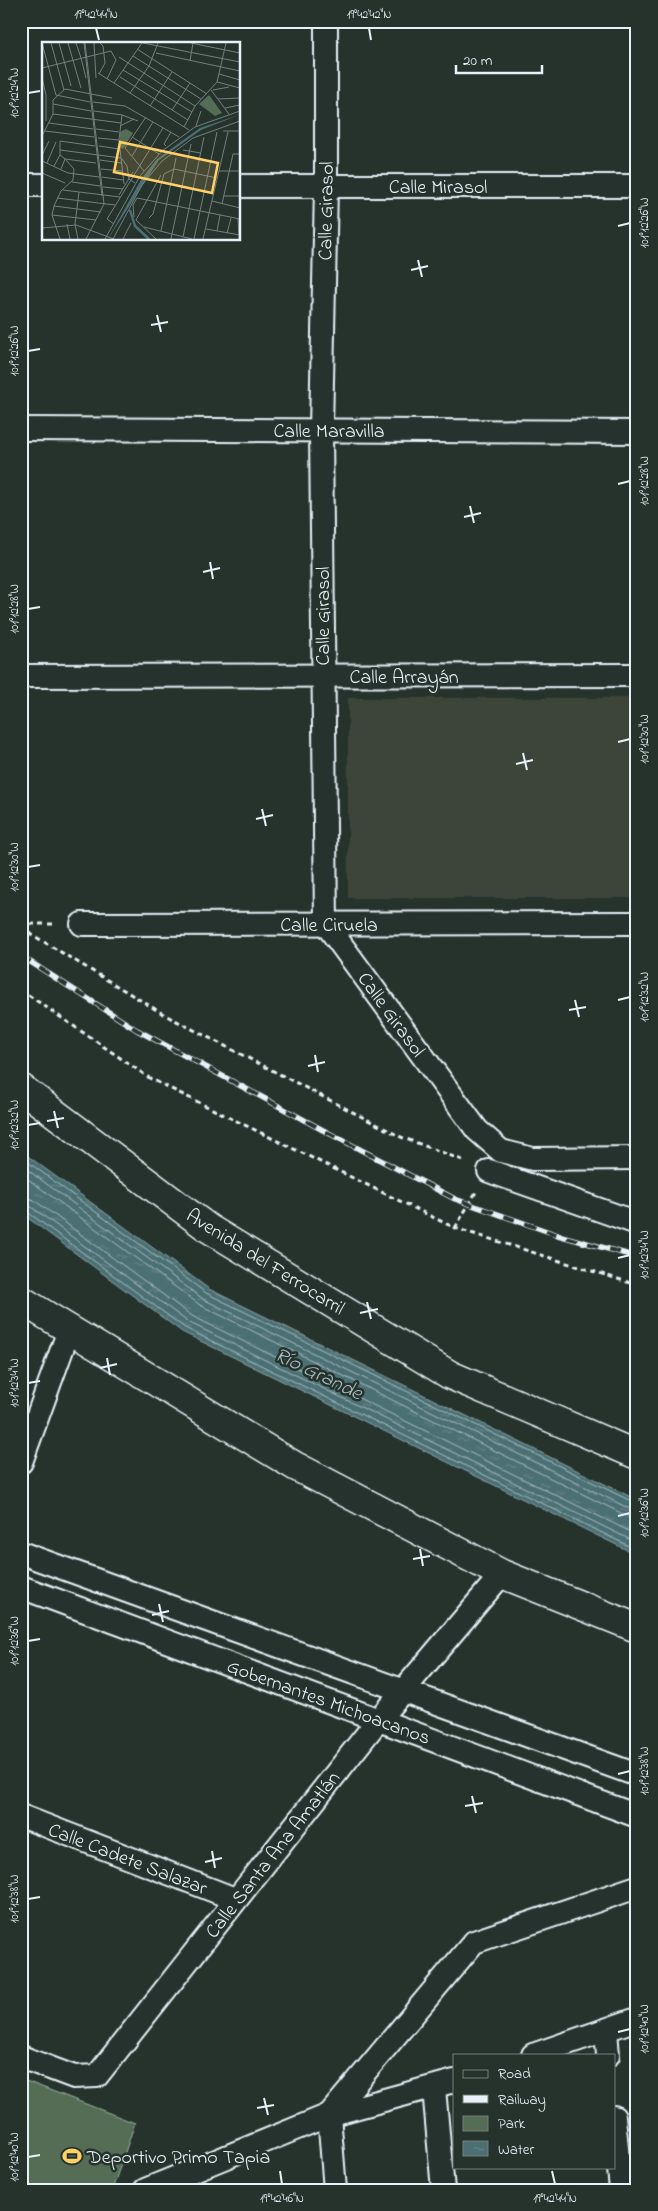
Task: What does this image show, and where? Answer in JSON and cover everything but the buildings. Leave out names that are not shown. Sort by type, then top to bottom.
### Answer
[{"type":"main road","name":"Avenida del Ferrocarril","points":[[21,1088],[208,1228],[450,1375],[637,1455]]},
{"type":"main road","points":[[21,1300],[295,1466],[502,1574],[637,1628]]},
{"type":"street","name":"Calle Girasol","points":[[326,21],[326,186],[321,430],[326,924],[477,1130],[501,1151],[533,1159],[637,1158]]},
{"type":"street","points":[[21,185],[42,185]]},
{"type":"street","name":"Calle Mirasol","points":[[240,186],[637,186]]},
{"type":"street","name":"Calle Maravilla","points":[[21,429],[637,432]]},
{"type":"street","name":"Calle Arrayán","points":[[21,676],[637,675]]},
{"type":"street","name":"Calle Ciruela","points":[[82,924],[637,923]]},
{"type":"street","points":[[489,1171],[637,1223]]},
{"type":"street","points":[[21,1462],[69,1330]]},
{"type":"street","name":"Gobernantes Michoacanos","points":[[21,1553],[637,1775]]},
{"type":"street","name":"Calle Santa Ana Amatlán","points":[[21,2057],[74,2077],[97,2076],[235,1899],[380,1719],[502,1574]]},
{"type":"street","name":"Gobernantes Michoacanos","points":[[21,1587],[637,1816]]},
{"type":"street","name":"Calle Cadete Salazar","points":[[21,1816],[235,1899]]},
{"type":"street","points":[[335,2190],[329,2115],[474,1942],[637,1886]]},
{"type":"street","points":[[536,2054],[637,2019]]},
{"type":"street","points":[[606,2030],[608,2054]]},
{"type":"street","points":[[146,2190],[329,2115],[444,2084],[443,2190]]},
{"type":"street","points":[[616,2138],[621,2190]]},
{"type":"path","points":[[21,926],[82,924]]},
{"type":"path","points":[[21,926],[165,1015],[401,1136],[489,1171]]},
{"type":"path","points":[[21,990],[151,1079],[455,1228],[637,1285]]},
{"type":"shaded area","points":[[348,698],[637,698],[637,898],[348,898]]},
{"type":"green space","name":"Deportivo Primo Tapia","points":[[21,2079],[135,2123],[112,2190],[21,2190]]},
{"type":"water","name":"Río Grande","points":[[21,1151],[209,1289],[637,1500],[637,1555],[182,1332],[21,1213]]},
{"type":"railway","points":[[21,956],[137,1030],[455,1199],[558,1235],[637,1257]]},
{"type":"place","name":"Deportivo Primo Tapia","points":[[72,2156]]}]
